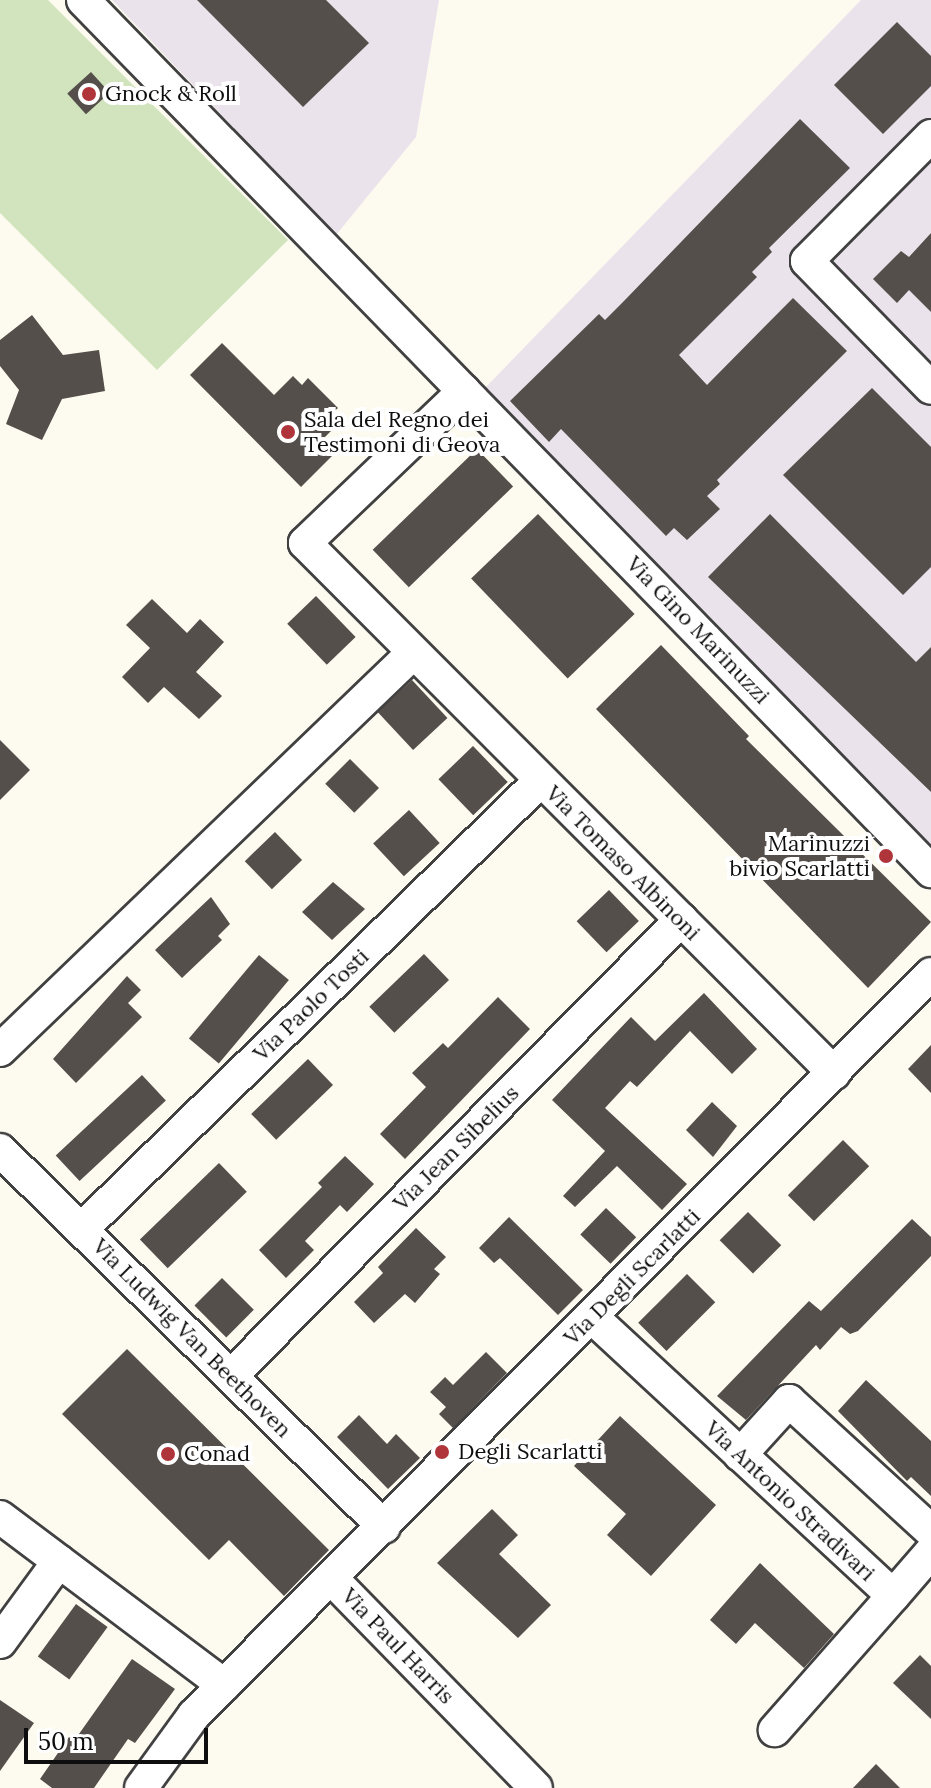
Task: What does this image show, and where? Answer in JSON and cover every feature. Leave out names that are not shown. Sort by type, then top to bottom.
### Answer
[{"type":"street","name":"Via Gino Marinuzzi","points":[[83,0],[931,871]]},
{"type":"street","points":[[931,136],[807,261],[931,388]]},
{"type":"street","name":"Via Tomaso Albinoni","points":[[464,391],[305,543],[834,1073]]},
{"type":"street","points":[[0,1050],[413,653]]},
{"type":"street","name":"Via Paolo Tosti","points":[[82,1229],[541,780]]},
{"type":"street","name":"Via Jean Sibelius","points":[[231,1376],[681,920]]},
{"type":"street","name":"Via Degli Scarlatti","points":[[332,1579],[931,974]]},
{"type":"street","name":"Via Ludwig Van Beethoven","points":[[0,1150],[384,1527]]},
{"type":"street","name":"Via Antonio Stradivari","points":[[592,1317],[893,1596],[775,1730]]},
{"type":"street","points":[[740,1455],[789,1401],[931,1531]]},
{"type":"street","points":[[0,1517],[224,1685]]},
{"type":"street","points":[[893,1596],[931,1552]]},
{"type":"street","points":[[0,1642],[59,1561]]},
{"type":"street","name":"Via Paul Harris","points":[[141,1788],[194,1715],[332,1579],[536,1788]]},
{"type":"shaded area","points":[[112,0],[439,0],[416,137],[336,235]]},
{"type":"shaded area","points":[[861,0],[931,0],[931,857],[484,389]]},
{"type":"green space","points":[[0,0],[48,0],[288,240],[157,370],[0,213]]},
{"type":"building","points":[[197,0],[326,0],[369,43],[303,107]]},
{"type":"building","points":[[897,22],[931,56],[931,86],[883,134],[834,85]]},
{"type":"building","name":"Gnock & Roll","points":[[91,72],[110,93],[86,114],[67,93]]},
{"type":"building","points":[[800,119],[850,168],[769,248],[772,252],[752,272],[757,277],[679,355],[707,385],[793,298],[847,351],[717,480],[720,484],[707,496],[720,509],[687,540],[674,528],[666,536],[561,429],[549,442],[510,401],[599,314],[605,320]]},
{"type":"building","points":[[931,233],[931,312],[909,290],[897,303],[873,279],[901,251],[909,257]]},
{"type":"building","points":[[32,315],[63,355],[99,350],[105,391],[62,399],[42,440],[6,424],[19,390],[0,366],[0,340]]},
{"type":"building","name":"Sala del Regno dei Testimoni di Geova","points":[[222,343],[274,395],[293,376],[302,385],[308,378],[338,408],[331,414],[340,422],[320,442],[333,455],[301,487],[190,375]]},
{"type":"building","points":[[872,388],[931,447],[931,567],[903,595],[783,475]]},
{"type":"building","points":[[477,449],[513,486],[409,587],[373,550]]},
{"type":"building","points":[[538,514],[635,614],[568,679],[471,579]]},
{"type":"building","points":[[770,514],[916,662],[931,647],[931,792],[708,577]]},
{"type":"building","points":[[316,596],[356,637],[327,665],[287,624]]},
{"type":"building","points":[[152,599],[187,633],[200,619],[224,642],[196,672],[222,696],[199,719],[164,687],[148,703],[122,677],[150,648],[126,625]]},
{"type":"building","points":[[661,645],[749,736],[746,739],[931,922],[868,988],[596,709]]},
{"type":"building","points":[[412,680],[447,718],[413,750],[378,712]]},
{"type":"building","points":[[0,740],[30,770],[0,800]]},
{"type":"building","points":[[473,746],[508,782],[473,815],[438,779]]},
{"type":"building","points":[[350,759],[379,788],[354,813],[325,784]]},
{"type":"building","points":[[409,810],[440,843],[404,876],[373,843]]},
{"type":"building","points":[[275,832],[302,860],[272,889],[245,861]]},
{"type":"building","points":[[333,882],[365,909],[332,940],[302,912]]},
{"type":"building","points":[[609,890],[639,921],[607,952],[577,921]]},
{"type":"building","points":[[211,897],[230,924],[218,936],[222,940],[182,978],[155,950]]},
{"type":"building","points":[[424,954],[449,980],[394,1033],[369,1007]]},
{"type":"building","points":[[259,955],[289,980],[219,1064],[189,1038]]},
{"type":"building","points":[[127,976],[141,990],[128,1003],[142,1017],[76,1083],[53,1059]]},
{"type":"building","points":[[704,993],[757,1049],[732,1074],[690,1031],[637,1087],[630,1081],[605,1108],[687,1184],[662,1210],[617,1166],[575,1207],[563,1196],[605,1151],[552,1100],[631,1017],[655,1041]]},
{"type":"building","points":[[498,997],[530,1029],[405,1159],[380,1134],[426,1087],[412,1073],[443,1043],[448,1048]]},
{"type":"building","points":[[931,1045],[931,1093],[908,1069]]},
{"type":"building","points":[[308,1059],[333,1085],[276,1140],[251,1114]]},
{"type":"building","points":[[142,1075],[166,1101],[80,1181],[56,1155]]},
{"type":"building","points":[[712,1102],[737,1126],[713,1157],[686,1130]]},
{"type":"building","points":[[843,1140],[869,1166],[814,1221],[788,1195]]},
{"type":"building","points":[[345,1156],[374,1184],[347,1212],[340,1205],[305,1241],[314,1250],[286,1278],[259,1250],[322,1187],[318,1183]]},
{"type":"building","points":[[219,1163],[247,1192],[168,1268],[140,1239]]},
{"type":"building","points":[[606,1208],[636,1237],[611,1264],[580,1235]]},
{"type":"building","points":[[748,1212],[781,1245],[753,1274],[720,1240]]},
{"type":"building","points":[[509,1217],[583,1290],[558,1315],[500,1258],[494,1263],[479,1248]]},
{"type":"building","points":[[912,1219],[931,1237],[931,1256],[858,1331],[850,1334],[841,1327],[820,1350],[816,1345],[746,1420],[717,1396],[809,1301],[821,1311]]},
{"type":"building","points":[[416,1228],[446,1257],[434,1269],[440,1274],[415,1303],[405,1294],[374,1323],[354,1302],[383,1273],[378,1267]]},
{"type":"building","points":[[687,1274],[715,1302],[666,1351],[638,1323]]},
{"type":"building","points":[[222,1278],[254,1310],[226,1337],[194,1306]]},
{"type":"building","name":"Conad","points":[[127,1349],[329,1550],[284,1596],[229,1540],[209,1560],[62,1414]]},
{"type":"building","points":[[486,1352],[507,1373],[453,1428],[439,1414],[446,1407],[430,1392],[445,1377],[453,1385]]},
{"type":"building","points":[[866,1380],[931,1441],[931,1496],[911,1477],[907,1481],[838,1411]]},
{"type":"building","points":[[359,1415],[387,1444],[396,1434],[420,1458],[388,1489],[337,1437]]},
{"type":"building","points":[[620,1416],[716,1505],[651,1576],[607,1535],[626,1514],[574,1466]]},
{"type":"building","points":[[492,1509],[518,1535],[499,1554],[551,1605],[518,1638],[437,1563]]},
{"type":"building","points":[[760,1563],[834,1634],[804,1668],[755,1623],[736,1644],[710,1620]]},
{"type":"building","points":[[76,1604],[108,1627],[69,1680],[38,1657]]},
{"type":"building","points":[[920,1655],[931,1666],[931,1719],[893,1683]]},
{"type":"building","points":[[132,1659],[175,1689],[135,1743],[128,1739],[94,1788],[52,1788],[40,1779],[69,1737],[74,1741]]},
{"type":"building","points":[[0,1700],[34,1723],[0,1771]]},
{"type":"building","points":[[876,1764],[900,1788],[853,1788]]},
{"type":"place","name":"Gnock & Roll","points":[[89,94]]},
{"type":"place","name":"Sala del Regno dei Testimoni di Geova","points":[[288,432]]},
{"type":"place","name":"Marinuzzi bivio Scarlatti","points":[[886,856]]},
{"type":"place","name":"Degli Scarlatti","points":[[442,1452]]},
{"type":"place","name":"Conad","points":[[168,1454]]}]
